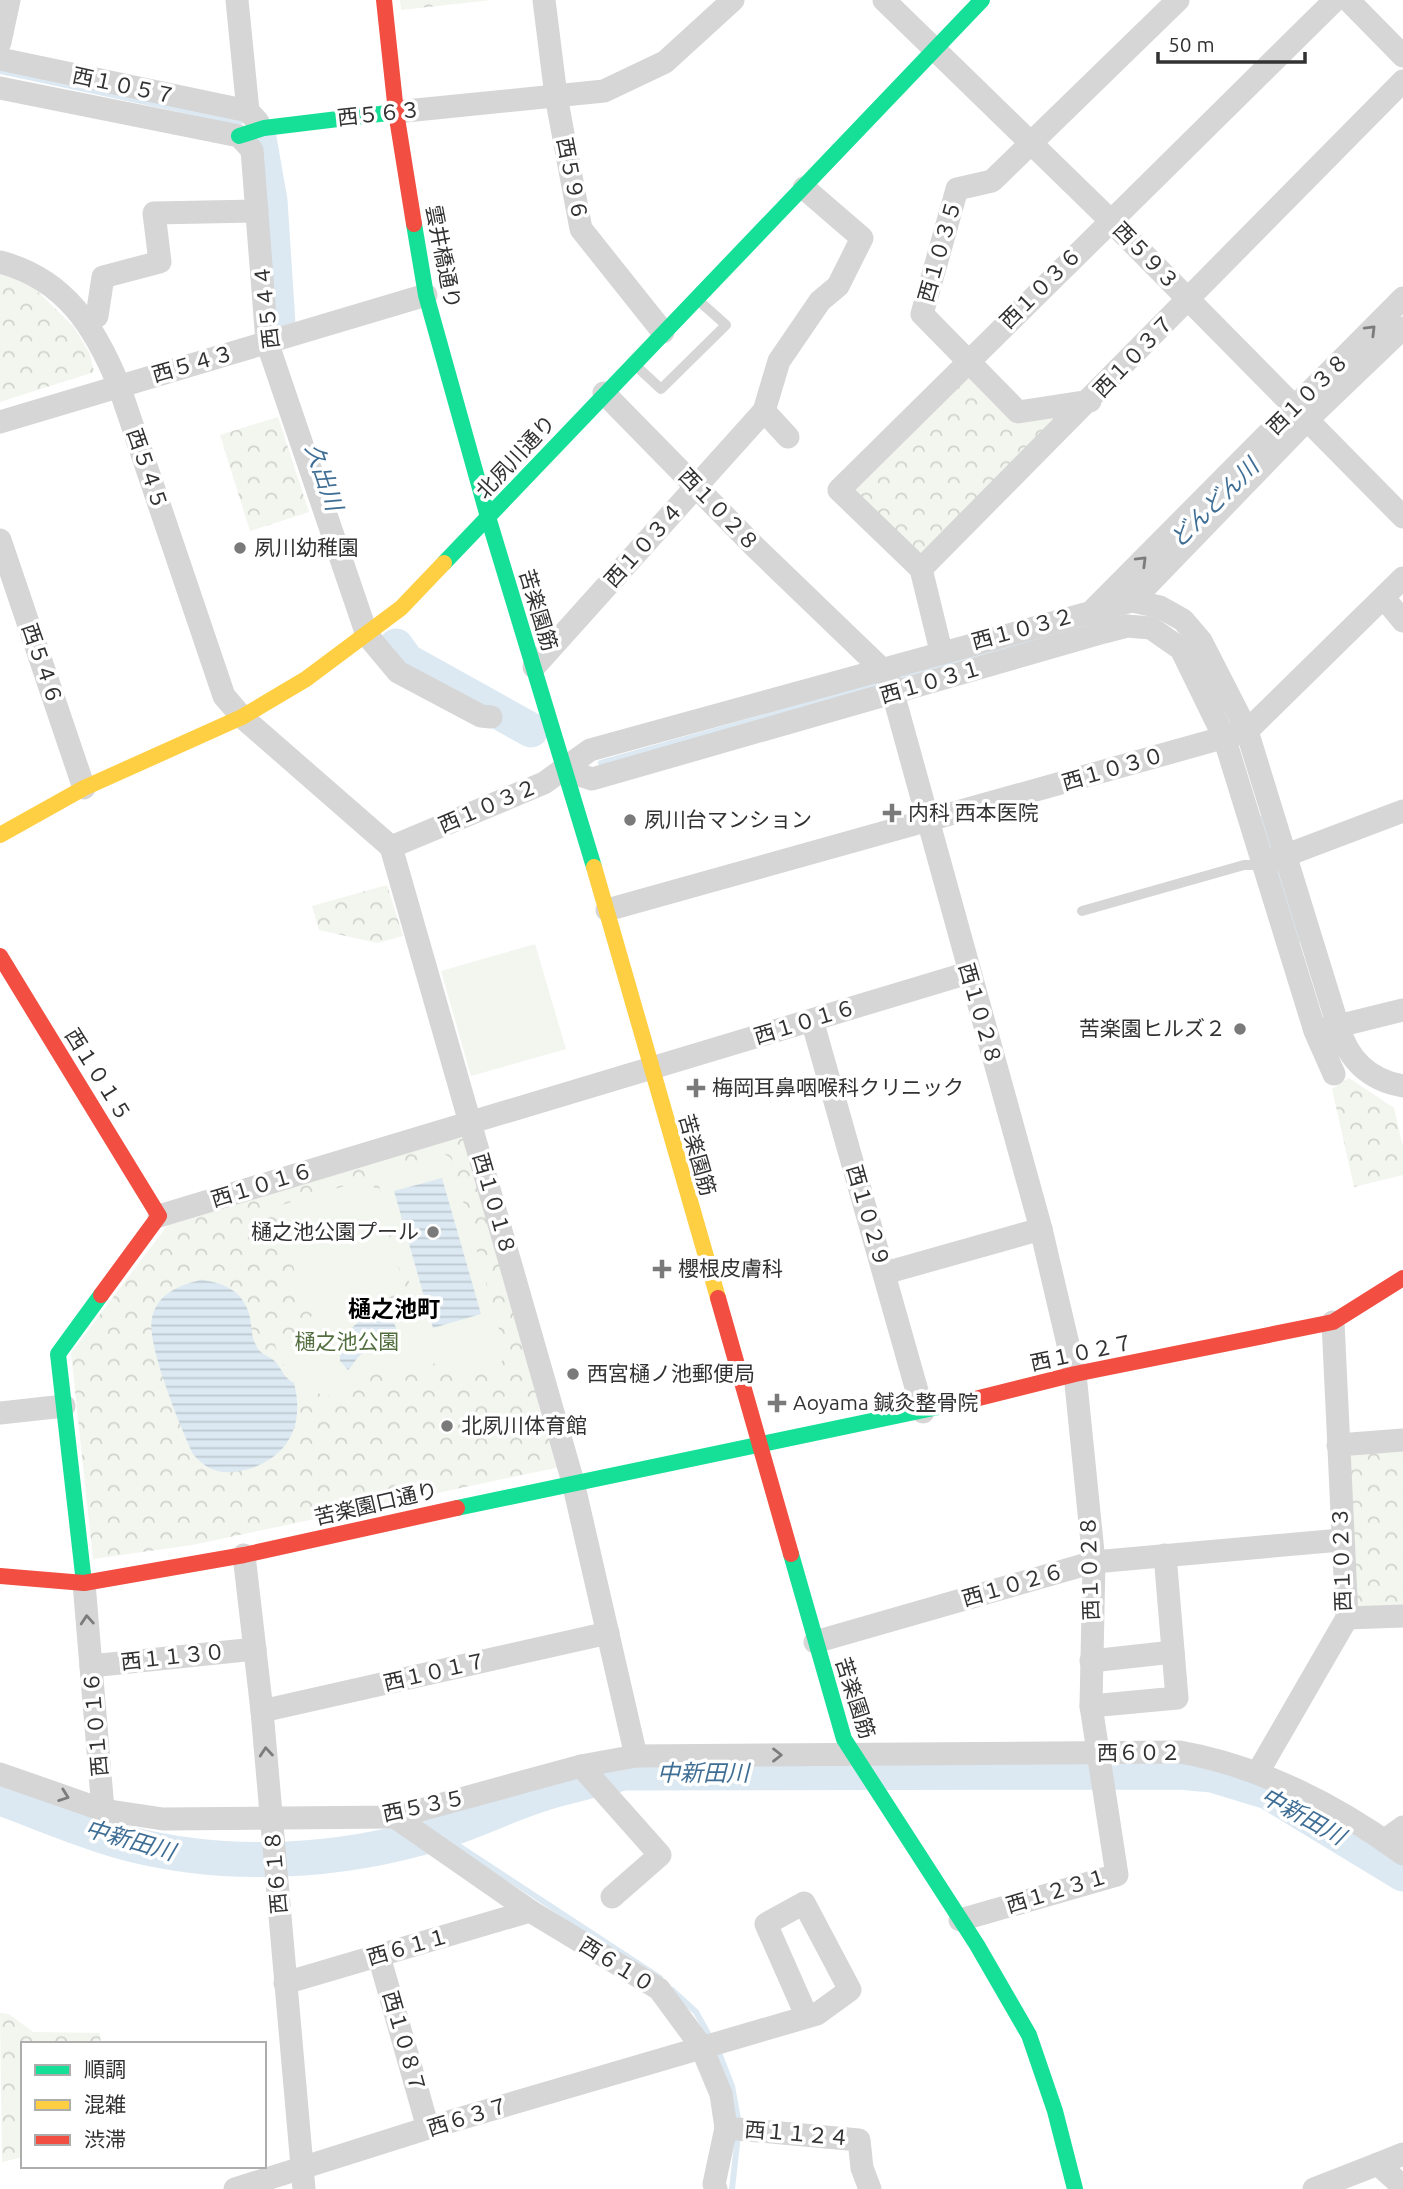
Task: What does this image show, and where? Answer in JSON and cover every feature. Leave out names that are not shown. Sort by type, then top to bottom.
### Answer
[{"type":"street","points":[[0,42],[9,0]]},
{"type":"street","points":[[237,0],[248,111],[264,128]]},
{"type":"street","name":"雲井橋通り","points":[[384,0],[396,112],[426,295],[488,517]]},
{"type":"street","name":"西５９６","points":[[544,0],[556,96],[581,229],[663,332]]},
{"type":"street","name":"西５６３","points":[[0,88],[239,136],[264,128],[604,91],[665,62],[733,0]]},
{"type":"street","name":"西５９３","points":[[884,0],[1110,220],[1403,517]]},
{"type":"street","name":"北夙川通り","points":[[0,835],[84,788],[242,717],[306,679],[401,608],[982,0]]},
{"type":"street","name":"西１０３５","points":[[1090,401],[1018,412],[922,314],[957,189],[992,181],[1178,0]]},
{"type":"street","name":"西１０３６","points":[[921,569],[839,490],[1335,0]]},
{"type":"street","points":[[1348,0],[1403,56]]},
{"type":"street","name":"西１０５７","points":[[0,59],[248,111]]},
{"type":"street","name":"西１０３７","points":[[921,569],[1090,401],[1403,81]]},
{"type":"street","name":"西５４４","points":[[239,136],[252,150],[267,342],[367,635]]},
{"type":"street","name":"西１０３４","points":[[534,667],[764,411],[779,361],[820,301],[838,286],[862,238],[804,188]]},
{"type":"street","points":[[85,319],[97,316],[103,277],[160,262],[154,213],[257,211]]},
{"type":"street","name":"西５４５","points":[[0,261],[47,281],[69,299],[98,338],[119,386],[224,696],[242,717]]},
{"type":"street","name":"西５４３","points":[[0,422],[426,295]]},
{"type":"street","name":"西１０３８","points":[[1094,609],[1300,415],[1403,298]]},
{"type":"street","points":[[1403,328],[1300,415],[1132,600],[1160,607],[1183,620],[1201,641],[1247,731],[1346,1050],[1362,1068],[1385,1083],[1403,1086]]},
{"type":"street","name":"西１０２８","points":[[604,393],[889,681],[1041,1229],[1074,1374],[1094,1562],[1091,1706],[1096,1753]]},
{"type":"street","points":[[764,411],[788,437]]},
{"type":"street","name":"苦楽園筋","points":[[488,517],[607,910],[815,1642],[853,1758],[960,1920]]},
{"type":"street","name":"西５４６","points":[[0,540],[84,788]]},
{"type":"street","points":[[921,569],[941,651]]},
{"type":"street","name":"西１０３０","points":[[607,910],[1247,731],[1403,578]]},
{"type":"street","points":[[1384,598],[1403,621]]},
{"type":"street","name":"西１０３２","points":[[391,847],[544,783],[590,750],[889,681],[941,651],[1132,600]]},
{"type":"street","name":"西１０３１","points":[[889,681],[1127,626],[1151,628],[1181,649],[1224,737],[1315,1031],[1334,1074]]},
{"type":"street","points":[[367,635],[398,672],[481,716],[491,717]]},
{"type":"street","points":[[242,717],[391,847]]},
{"type":"street","points":[[1262,865],[1403,811]]},
{"type":"street","name":"西１０１８","points":[[391,847],[573,1482],[636,1756]]},
{"type":"street","name":"西１０１５","points":[[0,956],[159,1216]]},
{"type":"street","name":"西１０１６","points":[[103,1810],[84,1583],[58,1354],[159,1216],[968,973]]},
{"type":"street","points":[[1315,1031],[1403,1010]]},
{"type":"street","name":"西１０２９","points":[[812,1020],[923,1412]]},
{"type":"street","points":[[885,1273],[1041,1229]]},
{"type":"street","name":"西１０２７","points":[[759,1446],[923,1412],[1074,1374],[1333,1322],[1403,1278]]},
{"type":"street","name":"西１０２３","points":[[1258,1772],[1347,1618],[1341,1540],[1333,1322]]},
{"type":"street","points":[[0,1413],[64,1406]]},
{"type":"street","points":[[1338,1445],[1403,1440]]},
{"type":"street","name":"苦楽園口通り","points":[[0,1576],[84,1583],[244,1555],[573,1482],[759,1446]]},
{"type":"street","name":"西１０２６","points":[[815,1642],[1094,1562],[1341,1540]]},
{"type":"street","name":"西６１８","points":[[244,1555],[262,1711],[302,2179]]},
{"type":"street","points":[[1091,1706],[1177,1698],[1165,1555]]},
{"type":"street","points":[[1347,1618],[1403,1616]]},
{"type":"street","name":"西１０１７","points":[[262,1711],[608,1633]]},
{"type":"street","name":"西１１３０","points":[[91,1665],[255,1649]]},
{"type":"street","points":[[1091,1661],[1173,1652]]},
{"type":"street","name":"西６０２","points":[[853,1758],[1180,1752],[1217,1758],[1258,1772],[1397,1840]]},
{"type":"street","name":"西１２３１","points":[[960,1920],[1117,1875],[1096,1753]]},
{"type":"street","name":"西５３５","points":[[0,1774],[103,1810],[163,1819],[395,1817],[581,1766],[636,1756],[853,1758]]},
{"type":"street","points":[[581,1766],[660,1855],[612,1897]]},
{"type":"street","name":"西６１０","points":[[395,1817],[530,1911],[659,1989],[709,2044],[721,2094],[733,2128],[713,2187]]},
{"type":"street","name":"西６３７","points":[[235,2189],[302,2179],[428,2128],[709,2044],[807,2017],[817,2014],[850,1990],[804,1903],[766,1924],[807,2017]]},
{"type":"street","name":"西６１１","points":[[285,1983],[530,1911]]},
{"type":"street","points":[[960,1920],[1028,2035],[1055,2110],[1075,2189]]},
{"type":"street","name":"西１０８７","points":[[379,1956],[428,2128]]},
{"type":"street","name":"西１１２４","points":[[733,2128],[859,2140],[862,2168],[870,2189]]},
{"type":"street","points":[[1314,2189],[1403,2154]]},
{"type":"street","points":[[1378,2164],[1403,2187]]},
{"type":"lane","points":[[633,363],[661,388],[726,325],[696,298]]},
{"type":"lane","points":[[1082,911],[1244,865],[1262,865]]},
{"type":"green space","points":[[400,0],[492,0],[401,10]]},
{"type":"green space","points":[[0,273],[27,281],[74,327],[90,354],[94,372],[0,402]]},
{"type":"green space","points":[[969,376],[1015,424],[1055,414],[1059,422],[924,558],[851,492]]},
{"type":"green space","points":[[278,417],[309,512],[250,531],[220,435]]},
{"type":"green space","points":[[387,885],[403,936],[377,943],[319,930],[312,906]]},
{"type":"green space","points":[[535,944],[566,1049],[471,1076],[441,971]]},
{"type":"green space","points":[[1349,1078],[1394,1108],[1403,1147],[1403,1175],[1354,1187],[1332,1089]]},
{"type":"green space","name":"樋之池公園","points":[[460,1135],[466,1139],[560,1467],[192,1545],[93,1559],[71,1353],[170,1222]]},
{"type":"green space","name":"樋之池公園プール","points":[[442,1153],[451,1158],[505,1351],[501,1365],[483,1372],[465,1364],[454,1371],[442,1369],[436,1363],[392,1374],[378,1370],[353,1377],[351,1389],[340,1398],[307,1388],[284,1366],[275,1345],[298,1338],[312,1315],[382,1292],[388,1299],[405,1295],[410,1285],[377,1180],[382,1171]]},
{"type":"green space","points":[[371,1178],[403,1281],[307,1311],[275,1207]]},
{"type":"green space","points":[[1403,1446],[1403,1610],[1363,1612],[1354,1606],[1349,1456],[1355,1449]]},
{"type":"green space","points":[[0,2013],[9,2014],[33,2032],[100,2033],[101,2042],[21,2042],[21,2157],[2,2162]]},
{"type":"shaded area","points":[[442,1178],[481,1314],[433,1328],[394,1191]]},
{"type":"shaded area","points":[[201,1280],[218,1283],[238,1295],[247,1309],[257,1348],[275,1362],[294,1383],[297,1413],[290,1438],[272,1458],[245,1470],[216,1471],[204,1465],[193,1454],[154,1347],[152,1318],[159,1303],[177,1288]]},
{"type":"shaded area","points":[[378,1314],[394,1323],[399,1334],[396,1340],[384,1348],[361,1354],[348,1370],[340,1361],[342,1343],[356,1324]]},
{"type":"waterway","points":[[0,71],[240,122]]},
{"type":"waterway","name":"久出川","points":[[259,138],[270,201],[278,324]]},
{"type":"waterway","points":[[895,680],[1070,630]]},
{"type":"waterway","name":"久出川","points":[[396,646],[407,661],[531,730]]},
{"type":"waterway","points":[[601,763],[885,683]]},
{"type":"waterway","points":[[1261,819],[1273,855]]},
{"type":"waterway","points":[[1276,866],[1299,939]]},
{"type":"waterway","name":"中新田川","points":[[0,1798],[81,1829],[130,1844],[206,1857],[284,1859],[362,1851],[400,1843],[438,1833],[538,1795],[624,1773],[1180,1772],[1212,1775],[1268,1792],[1403,1874]]},
{"type":"waterway","points":[[439,1833],[660,1978]]},
{"type":"waterway","points":[[672,1990],[696,2012],[711,2039]]},
{"type":"waterway","points":[[717,2048],[732,2086],[739,2124]]},
{"type":"waterway","points":[[732,2189],[738,2135]]},
{"type":"traffic: fast","points":[[444,563],[982,0]]},
{"type":"traffic: fast","points":[[239,136],[264,128],[396,112]]},
{"type":"traffic: fast","points":[[414,224],[426,295],[488,517],[594,867]]},
{"type":"traffic: fast","points":[[84,1583],[58,1354],[101,1295]]},
{"type":"traffic: fast","points":[[457,1508],[967,1401]]},
{"type":"traffic: fast","points":[[791,1554],[844,1739],[977,1945],[1029,2035],[1055,2111],[1075,2189]]},
{"type":"traffic: slow","points":[[0,835],[84,788],[242,717],[306,679],[401,608],[444,563]]},
{"type":"traffic: slow","points":[[594,867],[718,1298]]},
{"type":"traffic: jam","points":[[384,0],[396,112],[414,224]]},
{"type":"traffic: jam","points":[[0,956],[159,1216],[101,1295]]},
{"type":"traffic: jam","points":[[967,1401],[1075,1374],[1333,1322],[1403,1278]]},
{"type":"traffic: jam","points":[[718,1298],[791,1554]]},
{"type":"traffic: jam","points":[[0,1576],[84,1583],[244,1555],[457,1508]]},
{"type":"place","name":"夙川幼稚園","points":[[240,548]]},
{"type":"place","name":"内科 西本医院","points":[[892,813]]},
{"type":"place","name":"夙川台マンション","points":[[630,820]]},
{"type":"place","name":"苦楽園ヒルズ２","points":[[1240,1029]]},
{"type":"place","name":"梅岡耳鼻咽喉科クリニック","points":[[696,1088]]},
{"type":"place","name":"樋之池公園プール","points":[[433,1232]]},
{"type":"place","name":"櫻根皮膚科","points":[[662,1269]]},
{"type":"place","name":"西宮樋ノ池郵便局","points":[[573,1374]]},
{"type":"place","name":"Aoyama 鍼灸整骨院","points":[[777,1403]]},
{"type":"place","name":"北夙川体育館","points":[[447,1426]]},
{"type":"district","name":"樋之池町","points":[[394,1309]]},
{"type":"water label","name":"どんどん川","points":[[1214,503]]}]
